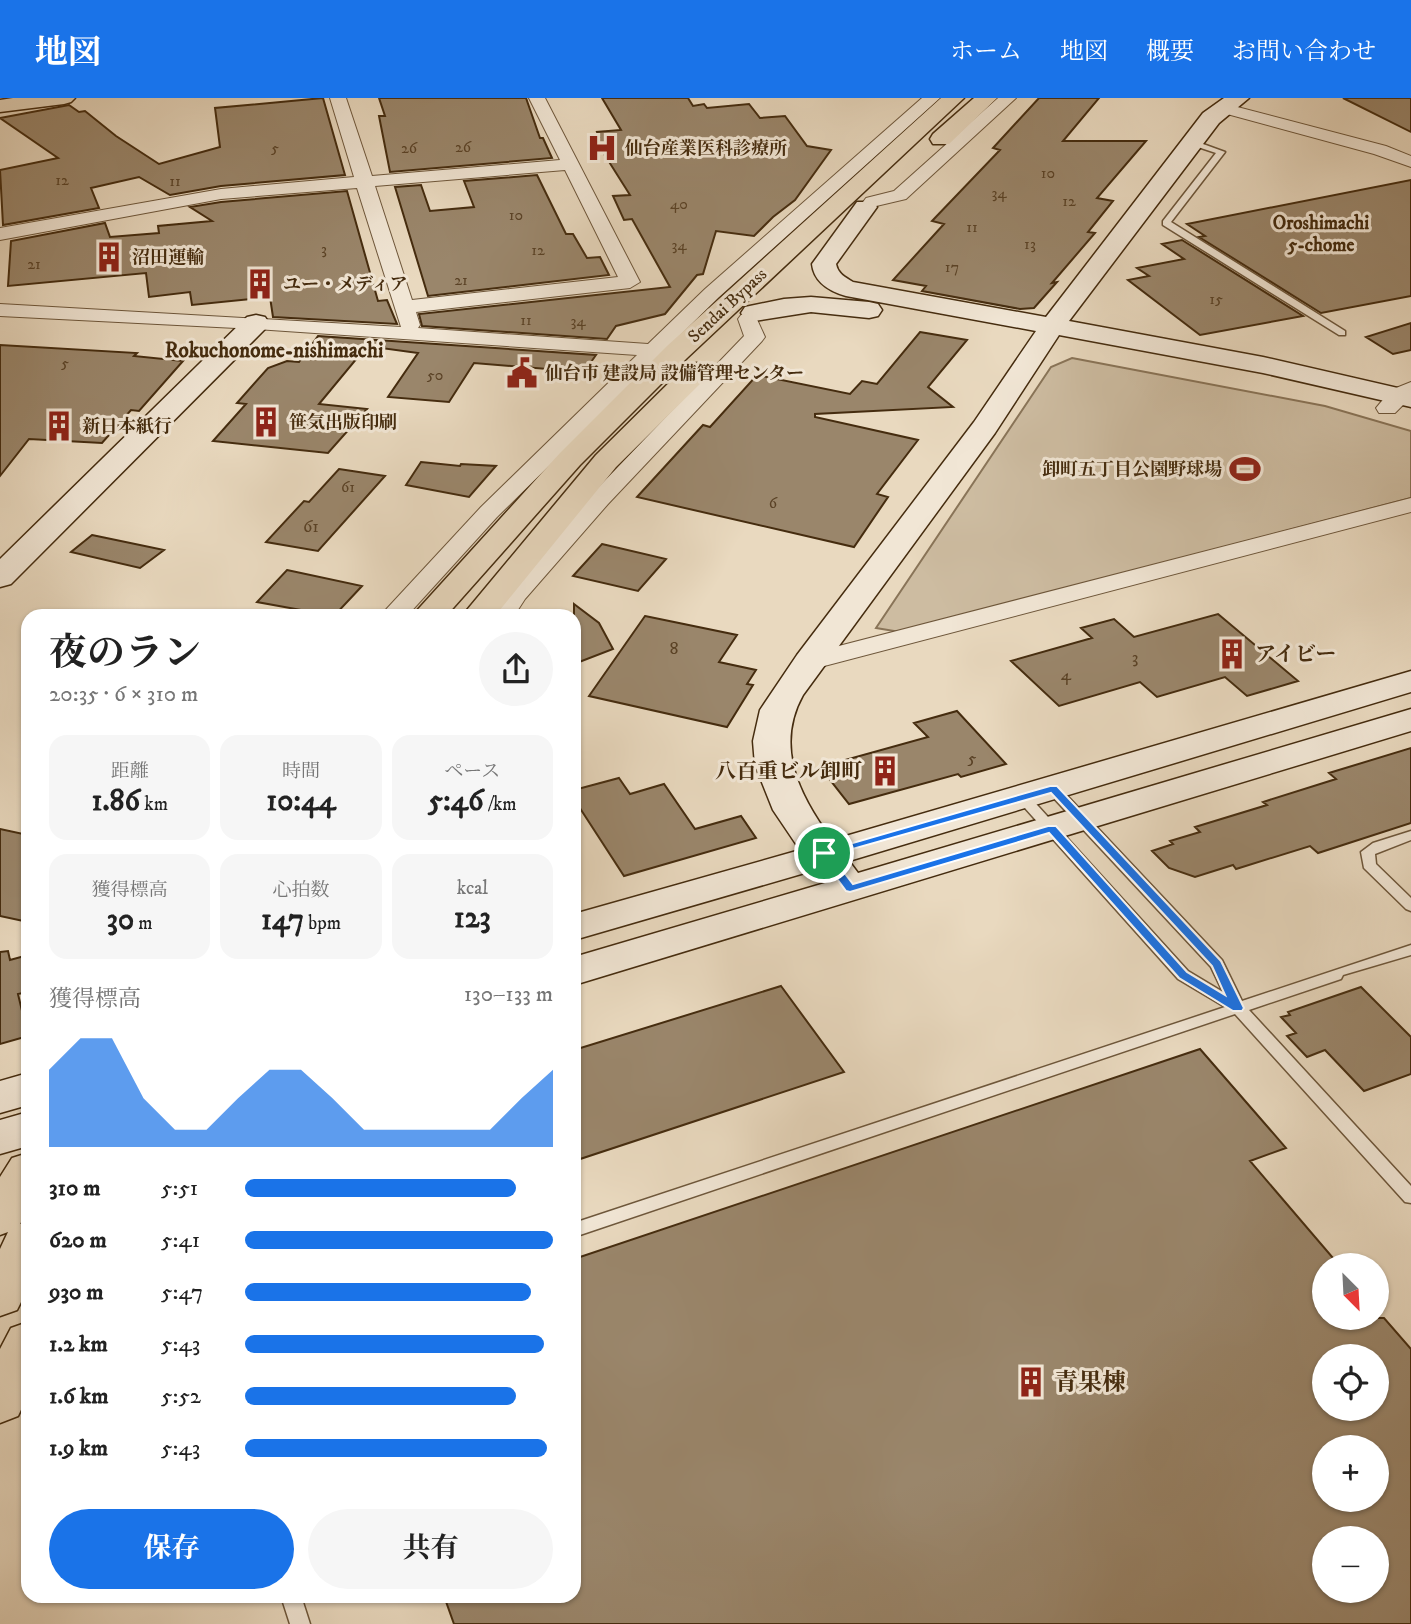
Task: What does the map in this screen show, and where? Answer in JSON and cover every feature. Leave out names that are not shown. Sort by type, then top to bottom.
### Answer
[{"type":"main road","points":[[0,106],[64,98]]},
{"type":"main road","name":"Sendai Bypass","points":[[434,609],[665,351],[953,98]]},
{"type":"main road","name":"Sendai Bypass","points":[[484,609],[606,461],[868,204],[986,98]]},
{"type":"main road","points":[[0,1217],[21,1182]]},
{"type":"main road","points":[[0,1296],[21,1254]]},
{"type":"main road","points":[[2,1404],[21,1359]]},
{"type":"street","points":[[338,98],[412,334]]},
{"type":"street","points":[[404,307],[630,282],[537,98]]},
{"type":"street","points":[[399,609],[489,512],[665,351],[712,293],[932,98]]},
{"type":"street","points":[[1008,98],[900,195],[868,204],[824,264],[824,272],[829,279],[846,288],[1047,335],[1262,378],[1404,401]]},
{"type":"street","points":[[850,889],[803,828],[776,778],[771,745],[775,717],[809,662],[985,427],[1047,335],[1192,142],[1230,103],[1411,162]]},
{"type":"street","points":[[0,234],[222,194],[571,164]]},
{"type":"street","points":[[506,609],[600,499],[755,337],[751,316],[781,306],[826,303],[1047,335]]},
{"type":"street","points":[[0,310],[256,323],[665,351]]},
{"type":"street","points":[[0,578],[12,552],[256,323]]},
{"type":"street","points":[[809,662],[1411,505]]},
{"type":"street","points":[[581,925],[1038,793],[1411,681]]},
{"type":"street","points":[[581,969],[1411,720]]},
{"type":"street","points":[[0,1097],[21,1091]]},
{"type":"street","points":[[0,1137],[21,1131]]},
{"type":"lane","points":[[1192,142],[1221,152],[1166,223],[1342,333]]},
{"type":"lane","points":[[1038,793],[1067,824],[1217,964],[1238,1008]]},
{"type":"lane","points":[[1038,793],[1067,824],[1183,975],[1238,1008],[1411,1197]]},
{"type":"lane","points":[[1411,835],[1368,852],[1369,865],[1411,906]]},
{"type":"lane","points":[[581,1228],[1411,950]]},
{"type":"lane","points":[[293,1603],[300,1624]]},
{"type":"shaded area","points":[[1072,358],[1325,406],[1411,431],[1411,498],[900,632],[876,628],[1051,367]]},
{"type":"building","points":[[323,98],[345,175],[221,186],[170,195],[139,177],[91,188],[99,208],[3,225],[0,170],[58,158],[0,118],[69,105],[79,112],[85,111],[116,136],[159,164],[220,147],[215,108]]},
{"type":"building","points":[[379,98],[526,98],[540,138],[543,138],[552,158],[390,172],[379,116],[385,116]]},
{"type":"building","points":[[602,98],[688,98],[693,106],[704,104],[707,108],[749,104],[760,118],[785,116],[807,146],[831,150],[795,200],[754,236],[716,231],[703,274],[697,275],[665,314],[616,326],[607,339],[422,326],[419,314],[670,287],[632,219],[624,220],[613,196],[630,195],[594,138],[599,137],[597,132],[621,130]]},
{"type":"building","points":[[1039,98],[1099,98],[1063,141],[1146,141],[1097,198],[1113,201],[1088,232],[1095,233],[1052,283],[1057,282],[1034,308],[1020,309],[922,291],[926,286],[893,280],[944,224],[932,221],[1000,150],[993,148]]},
{"type":"building","points":[[1343,98],[1411,98],[1411,132]]},
{"type":"building","points":[[537,175],[566,234],[573,234],[587,258],[600,257],[609,275],[428,296],[395,187],[421,185],[430,211],[474,207],[464,181]]},
{"type":"building","points":[[1411,180],[1411,296],[1321,313],[1199,237],[1205,236],[1187,224]]},
{"type":"building","points":[[347,191],[378,301],[387,300],[397,324],[273,317],[270,297],[192,305],[190,292],[149,297],[146,273],[8,286],[11,241],[105,223],[110,237],[159,233],[158,226],[212,221],[190,207]]},
{"type":"building","points":[[1182,240],[1303,316],[1200,335],[1128,280],[1149,276],[1137,268],[1184,259],[1162,244]]},
{"type":"building","points":[[1411,323],[1411,350],[1393,354],[1366,337]]},
{"type":"building","points":[[920,332],[967,340],[928,387],[953,407],[815,414],[815,417],[918,440],[877,494],[888,497],[854,547],[637,497],[703,425],[710,427],[757,375],[850,394],[862,381],[877,384]]},
{"type":"building","points":[[318,336],[596,355],[584,372],[474,363],[449,402],[388,397],[418,353],[367,346],[319,404],[367,409],[328,453],[213,441],[246,404],[237,403],[268,368],[287,361],[299,362]]},
{"type":"building","points":[[0,345],[137,353],[134,356],[183,361],[139,411],[131,410],[102,443],[29,439],[0,476]]},
{"type":"building","points":[[421,462],[496,466],[469,497],[406,485]]},
{"type":"building","points":[[339,469],[385,476],[318,551],[266,542],[304,501],[309,502]]},
{"type":"building","points":[[92,535],[164,550],[140,568],[71,552]]},
{"type":"building","points":[[602,544],[666,559],[638,591],[573,576]]},
{"type":"building","points":[[287,570],[362,586],[341,609],[296,609],[257,602]]},
{"type":"building","points":[[581,609],[599,623],[613,649],[581,661]]},
{"type":"building","points":[[1218,614],[1298,681],[1247,696],[1225,677],[1157,697],[1140,682],[1059,706],[1011,661],[1092,638],[1081,628],[1114,619],[1134,637]]},
{"type":"building","points":[[645,616],[737,635],[719,662],[756,670],[747,684],[753,685],[727,727],[589,696]]},
{"type":"building","points":[[957,711],[1006,764],[961,777],[958,774],[849,804],[820,767],[928,737],[914,723]]},
{"type":"building","points":[[1411,748],[1411,823],[1318,853],[1310,846],[1236,869],[1233,865],[1195,877],[1169,868],[1152,851],[1173,844],[1170,841],[1200,832],[1195,827],[1267,805],[1263,802],[1336,779],[1329,773]]},
{"type":"building","points":[[619,778],[630,794],[664,784],[695,829],[741,816],[756,838],[624,876],[581,810],[581,788]]},
{"type":"building","points":[[0,829],[21,834],[21,920],[0,916]]},
{"type":"building","points":[[8,951],[10,960],[21,957],[21,993],[18,994],[21,1007],[21,1038],[0,1044],[0,952]]},
{"type":"building","points":[[781,986],[844,1072],[581,1159],[581,1048]]},
{"type":"building","points":[[1361,987],[1411,1037],[1411,1074],[1364,1091],[1325,1050],[1307,1057],[1287,1036],[1296,1033],[1281,1017],[1290,1015],[1288,1012]]},
{"type":"building","name":"青果棟","points":[[1200,1049],[1286,1148],[1250,1161],[1329,1253],[1312,1253],[1312,1330],[1390,1330],[1390,1325],[1411,1349],[1411,1624],[454,1624],[446,1603],[581,1603],[581,1257]]},
{"type":"place","name":"仙台産業医科診療所","points":[[602,148]]},
{"type":"place","name":"沼田運輸","points":[[109,257]]},
{"type":"place","name":"ユー・メディア","points":[[260,284]]},
{"type":"place","name":"仙台市 建設局 設備管理センター","points":[[522,373]]},
{"type":"place","name":"笹気出版印刷","points":[[266,422]]},
{"type":"place","name":"新日本紙行","points":[[59,426]]},
{"type":"place","name":"卸町五丁目公園野球場","points":[[1245,469]]},
{"type":"place","name":"アイビー","points":[[1232,654]]},
{"type":"place","name":"八百重ビル卸町","points":[[885,771]]},
{"type":"place","name":"青果棟","points":[[1031,1382]]},
{"type":"district","name":"Oroshimachi 5-chome","points":[[1321,233]]},
{"type":"district","name":"Rokuchonome-nishimachi","points":[[274,350]]},
{"type":"route","points":[[1054,789],[1217,964],[1238,1008],[1183,975],[1052,829],[850,889],[824,853],[1054,789]]}]
